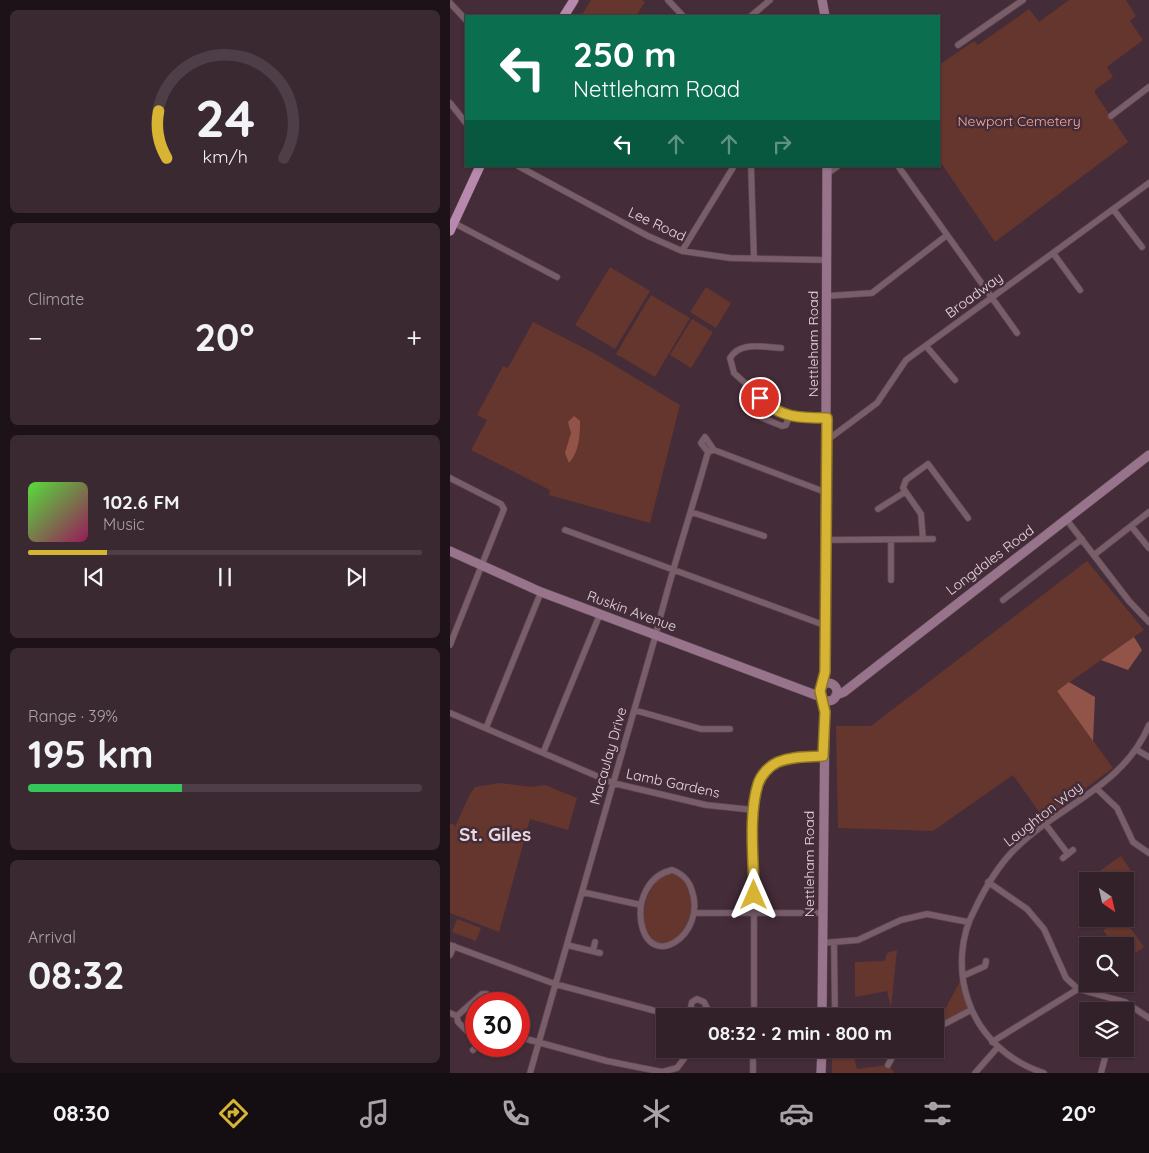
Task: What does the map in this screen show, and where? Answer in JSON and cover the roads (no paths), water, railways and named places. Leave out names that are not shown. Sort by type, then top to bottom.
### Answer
[{"type":"main road","points":[[565,15],[574,0]]},
{"type":"main road","points":[[822,0],[825,15]]},
{"type":"main road","points":[[452,227],[480,167]]},
{"type":"main road","name":"Nettleham Road","points":[[821,686],[825,672],[824,540],[827,418],[827,170]]},
{"type":"main road","name":"Longdales Road","points":[[835,697],[843,693],[848,687],[1149,455]]},
{"type":"main road","name":"Ruskin Avenue","points":[[450,551],[541,592],[808,690],[822,697]]},
{"type":"main road","name":"Nettleham Road","points":[[825,672],[833,684]]},
{"type":"main road","points":[[808,690],[827,683],[848,687]]},
{"type":"main road","points":[[821,686],[822,697],[827,700],[835,697],[833,684]]},
{"type":"main road","name":"Nettleham Road","points":[[822,697],[825,712],[823,756],[822,1008]]},
{"type":"main road","name":"Nettleham Road","points":[[825,712],[835,697]]},
{"type":"main road","points":[[822,1058],[822,1073]]},
{"type":"street","points":[[668,0],[682,15]]},
{"type":"street","points":[[752,15],[770,0]]},
{"type":"street","points":[[958,45],[1023,0]]},
{"type":"street","points":[[450,3],[465,19]]},
{"type":"street","points":[[1111,116],[1149,87]]},
{"type":"street","points":[[450,103],[465,122]]},
{"type":"street","name":"Lee Road","points":[[520,167],[648,236],[682,251],[717,257],[827,260]]},
{"type":"street","points":[[532,173],[534,167]]},
{"type":"street","points":[[682,251],[733,167]]},
{"type":"street","points":[[751,167],[754,259]]},
{"type":"street","points":[[899,167],[1017,333]]},
{"type":"street","name":"Broadway","points":[[826,441],[877,403],[906,360],[1149,183]]},
{"type":"street","points":[[1113,209],[1142,247]]},
{"type":"street","points":[[452,227],[557,277]]},
{"type":"street","points":[[827,296],[872,293],[947,235]]},
{"type":"street","points":[[1053,253],[1080,290]]},
{"type":"street","points":[[926,346],[955,380]]},
{"type":"street","points":[[776,350],[743,347],[737,349],[730,358],[730,364],[734,373],[765,403],[789,417],[827,418]]},
{"type":"street","points":[[755,416],[782,426],[786,425],[789,417]]},
{"type":"street","name":"Macaulay Drive","points":[[530,1073],[656,634],[671,569],[711,451],[825,492]]},
{"type":"street","points":[[923,539],[921,514],[903,488],[906,480],[928,464],[968,518]]},
{"type":"street","points":[[450,478],[502,504],[504,510],[450,645]]},
{"type":"street","points":[[878,509],[905,492]]},
{"type":"street","points":[[691,512],[764,536]]},
{"type":"street","points":[[1094,555],[1149,512]]},
{"type":"street","points":[[1066,519],[1129,601],[1149,622]]},
{"type":"street","points":[[1131,526],[1149,548]]},
{"type":"street","points":[[565,530],[824,625]]},
{"type":"street","points":[[824,540],[934,539]]},
{"type":"street","points":[[1003,600],[1082,539]]},
{"type":"street","points":[[891,540],[891,580]]},
{"type":"street","points":[[486,728],[541,592]]},
{"type":"street","points":[[544,753],[600,614]]},
{"type":"street","points":[[634,710],[701,729],[730,730]]},
{"type":"street","name":"Lamb Gardens","points":[[450,713],[613,783],[706,805],[754,810]]},
{"type":"street","name":"Laughton Way","points":[[1044,1073],[1018,1063],[998,1048],[971,1010],[963,976],[962,948],[968,922],[988,882],[1013,852],[1122,768],[1137,750],[1149,725]]},
{"type":"street","points":[[1137,750],[1149,757]]},
{"type":"street","points":[[754,1008],[754,810],[758,785],[761,778],[771,767],[790,758],[823,756]]},
{"type":"street","points":[[1096,788],[1117,808],[1127,826],[1129,837],[1148,855]]},
{"type":"street","points":[[1046,825],[1068,854]]},
{"type":"street","points":[[672,870],[686,878],[693,895],[695,913],[684,937],[676,943],[662,946],[651,942],[647,938],[642,924],[641,905],[646,889],[653,879],[664,872],[672,870]]},
{"type":"street","points":[[988,882],[1027,909],[1044,929],[1066,978],[1078,989],[1125,1002],[1149,1018]]},
{"type":"street","points":[[582,892],[641,905]]},
{"type":"street","points":[[695,913],[822,913]]},
{"type":"street","points":[[822,944],[858,940],[901,920],[927,914],[968,922]]},
{"type":"street","points":[[593,951],[595,942]]},
{"type":"street","points":[[834,943],[835,1008]]},
{"type":"street","points":[[567,945],[600,953]]},
{"type":"street","points":[[450,955],[452,946],[555,984],[656,1011]]},
{"type":"street","points":[[963,976],[987,965]]},
{"type":"street","points":[[992,1042],[1078,989]]},
{"type":"street","points":[[691,1008],[692,1002],[697,999],[704,1002],[706,1008]]},
{"type":"street","points":[[457,1016],[465,1009]]},
{"type":"street","points":[[944,1024],[971,1010]]},
{"type":"street","points":[[450,1013],[457,1016]]},
{"type":"street","points":[[457,1016],[458,1022],[465,1029]]},
{"type":"street","points":[[530,1041],[662,1072],[677,1068],[684,1058]]},
{"type":"street","points":[[974,1073],[998,1048]]},
{"type":"street","points":[[1101,1073],[1105,1057]]},
{"type":"street","points":[[753,1058],[753,1073]]},
{"type":"street","points":[[888,1065],[892,1058]]},
{"type":"district","name":"St. Giles","points":[[495,834]]},
{"type":"park label","name":"Newport Cemetery","points":[[1019,121]]}]
